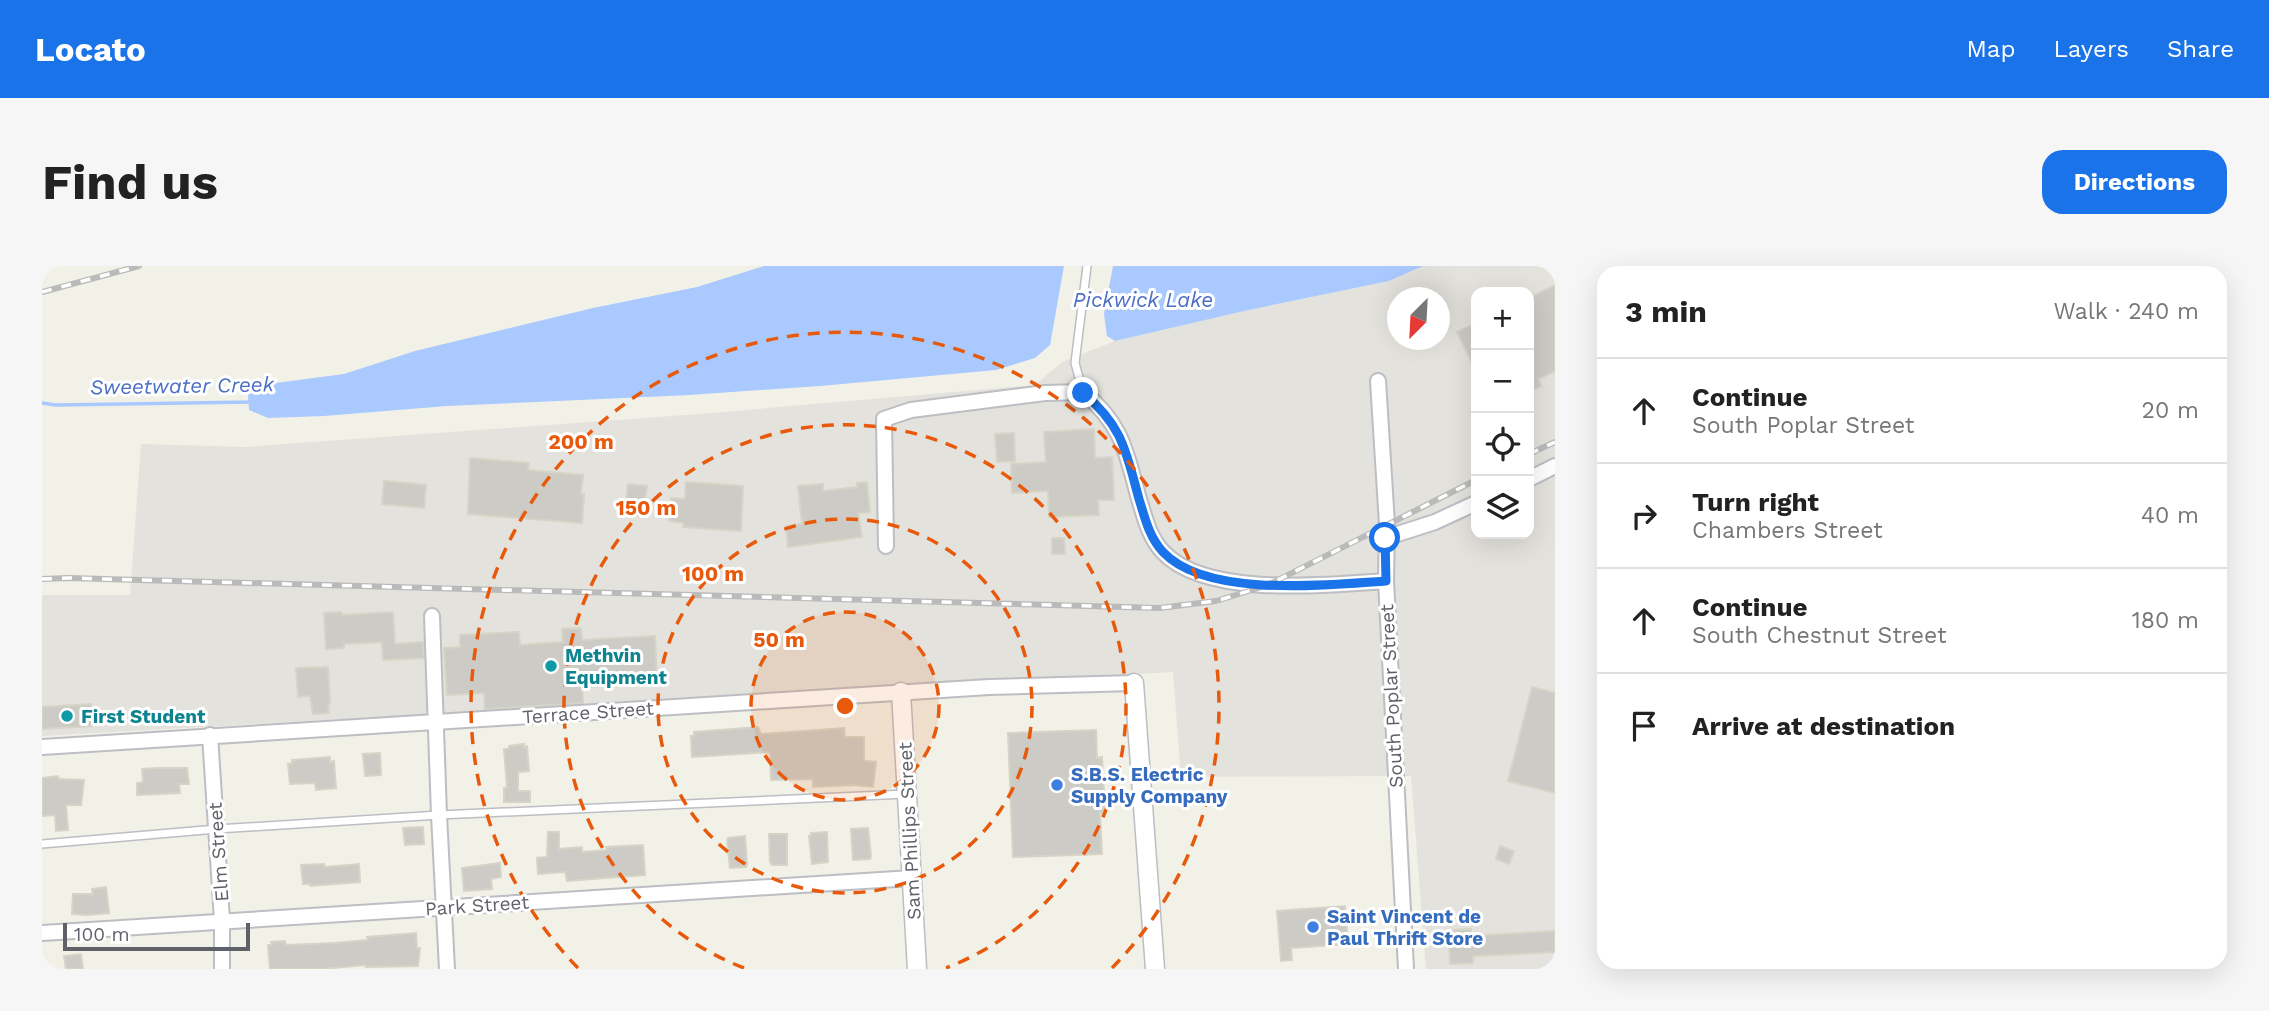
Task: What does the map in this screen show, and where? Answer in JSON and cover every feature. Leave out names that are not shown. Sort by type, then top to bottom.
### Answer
[{"type":"street","name":"South Poplar Street","points":[[1378,381],[1387,524],[1386,581],[1406,969]]},
{"type":"street","points":[[886,546],[884,419],[911,410],[1045,393],[1083,393],[1102,408],[1120,435],[1149,533],[1163,553],[1187,570],[1230,581],[1268,585],[1386,581]]},
{"type":"street","points":[[1534,476],[1555,466]]},
{"type":"street","points":[[1385,538],[1434,522],[1471,505]]},
{"type":"street","points":[[432,616],[447,969]]},
{"type":"street","points":[[1135,684],[1154,969]]},
{"type":"street","name":"Terrace Street","points":[[42,747],[901,692],[1135,684]]},
{"type":"street","name":"Sam Phillips Street","points":[[901,692],[917,969]]},
{"type":"street","name":"Elm Street","points":[[210,735],[222,920],[222,969]]},
{"type":"street","name":"Park Street","points":[[42,933],[912,878]]},
{"type":"lane","points":[[1083,393],[1075,363],[1087,266]]},
{"type":"lane","points":[[42,844],[217,828],[439,815],[907,794]]},
{"type":"shaded area","points":[[1423,266],[1555,266],[1555,969],[1426,969],[1411,776],[1181,777],[1173,672],[42,736],[42,595],[130,595],[141,444],[245,447],[699,414],[1035,385],[1062,362],[1115,341],[1389,281]]},
{"type":"water","points":[[764,266],[1064,266],[1050,345],[1035,358],[996,370],[689,395],[447,406],[324,416],[268,418],[249,410],[248,395],[268,384],[344,374],[415,351],[593,308],[697,287]]},
{"type":"water","name":"Pickwick Lake","points":[[1113,266],[1423,266],[1389,281],[1115,341],[1107,336],[1104,314]]},
{"type":"building","points":[[1555,285],[1555,371],[1538,379],[1541,386],[1534,390],[1534,350],[1534,296]]},
{"type":"building","points":[[1471,325],[1471,361],[1457,332]]},
{"type":"building","points":[[1094,429],[1095,458],[1112,457],[1114,500],[1098,500],[1099,515],[1049,517],[1048,491],[1012,493],[1011,464],[1046,462],[1044,432]]},
{"type":"building","points":[[1014,433],[1015,461],[997,462],[995,434]]},
{"type":"building","points":[[470,458],[529,463],[528,470],[583,475],[582,523],[468,514]]},
{"type":"building","points":[[384,481],[426,485],[424,508],[382,504]]},
{"type":"building","points":[[686,482],[743,486],[741,531],[683,527],[684,523],[669,521],[671,498],[685,499]]},
{"type":"building","points":[[867,482],[870,512],[858,513],[862,537],[788,547],[786,526],[802,524],[798,486],[823,484],[823,491],[857,487],[857,483]]},
{"type":"building","points":[[628,484],[647,486],[643,515],[625,513]]},
{"type":"building","points":[[1052,538],[1064,538],[1065,554],[1052,554]]},
{"type":"building","points":[[341,612],[342,615],[393,612],[395,644],[423,642],[424,658],[383,660],[382,642],[344,644],[344,648],[326,649],[324,613]]},
{"type":"building","name":"Methvin Equipment","points":[[581,628],[582,640],[655,636],[657,684],[582,687],[583,703],[485,709],[484,693],[447,695],[444,648],[460,647],[460,635],[519,632],[520,645],[563,642],[562,629]]},
{"type":"building","points":[[328,667],[329,713],[313,714],[310,696],[298,697],[296,668]]},
{"type":"building","points":[[1532,687],[1555,693],[1555,793],[1508,781]]},
{"type":"building","name":"First Student","points":[[91,704],[92,726],[42,729],[42,707]]},
{"type":"building","points":[[758,727],[761,734],[844,728],[845,737],[864,737],[864,761],[876,762],[873,787],[813,787],[813,779],[771,780],[770,752],[692,757],[691,736],[694,736],[694,732]]},
{"type":"building","name":"S.B.S. Electric Supply Company","points":[[1096,730],[1097,758],[1102,757],[1105,813],[1100,813],[1102,854],[1013,857],[1008,733]]},
{"type":"building","points":[[524,744],[524,747],[527,746],[529,771],[518,772],[518,791],[530,791],[530,802],[504,802],[504,788],[507,788],[504,749]]},
{"type":"building","points":[[380,753],[381,775],[365,776],[363,754]]},
{"type":"building","points":[[330,757],[330,762],[334,761],[336,788],[316,790],[315,783],[290,784],[288,764],[292,763],[292,760]]},
{"type":"building","points":[[187,768],[189,784],[179,784],[180,793],[137,795],[137,783],[143,782],[142,769]]},
{"type":"building","points":[[58,776],[59,779],[84,780],[81,805],[66,805],[68,830],[56,831],[55,815],[42,816],[42,778]]},
{"type":"building","points":[[423,827],[424,844],[405,845],[403,828]]},
{"type":"building","points":[[868,828],[870,859],[853,860],[851,829]]},
{"type":"building","points":[[548,832],[559,832],[559,849],[582,847],[582,852],[607,850],[606,847],[643,845],[645,875],[567,881],[565,872],[538,874],[537,858],[547,857]]},
{"type":"building","points":[[827,832],[828,862],[812,864],[809,836],[811,833]]},
{"type":"building","points":[[769,834],[787,834],[787,865],[772,865],[770,862]]},
{"type":"building","points":[[745,836],[747,865],[730,868],[728,838]]},
{"type":"building","points":[[1500,846],[1514,851],[1509,864],[1496,859]]},
{"type":"building","points":[[500,863],[501,877],[491,879],[492,889],[464,891],[462,868]]},
{"type":"building","points":[[324,864],[325,867],[359,864],[360,882],[310,886],[303,884],[301,865]]},
{"type":"building","points":[[106,887],[109,913],[72,914],[73,894],[93,894],[92,889]]},
{"type":"building","name":"Saint Vincent de Paul Thrift Store","points":[[1345,906],[1348,944],[1291,948],[1292,960],[1281,961],[1277,911]]},
{"type":"building","points":[[1471,929],[1471,936],[1555,931],[1555,952],[1473,956],[1473,963],[1450,964],[1449,930]]},
{"type":"building","points":[[416,933],[417,948],[420,948],[418,966],[270,969],[268,945],[272,945],[271,942],[285,941],[286,945],[334,943]]},
{"type":"building","points":[[81,954],[83,969],[66,969],[64,956]]},
{"type":"waterway","name":"Sweetwater Creek","points":[[42,403],[253,402]]},
{"type":"railway","points":[[42,292],[139,266]]},
{"type":"railway","points":[[1534,452],[1555,442]]},
{"type":"railway","points":[[42,579],[1160,608],[1216,601],[1268,585],[1471,483]]},
{"type":"place","name":"Methvin Equipment","points":[[551,666]]},
{"type":"place","name":"First Student","points":[[67,716]]},
{"type":"place","name":"S.B.S. Electric Supply Company","points":[[1057,785]]},
{"type":"place","name":"Saint Vincent de Paul Thrift Store","points":[[1313,927]]},
{"type":"route","points":[[1083,393],[1102,408],[1120,435],[1149,533],[1163,553],[1187,570],[1230,581],[1268,585],[1386,581],[1385,538]]}]
